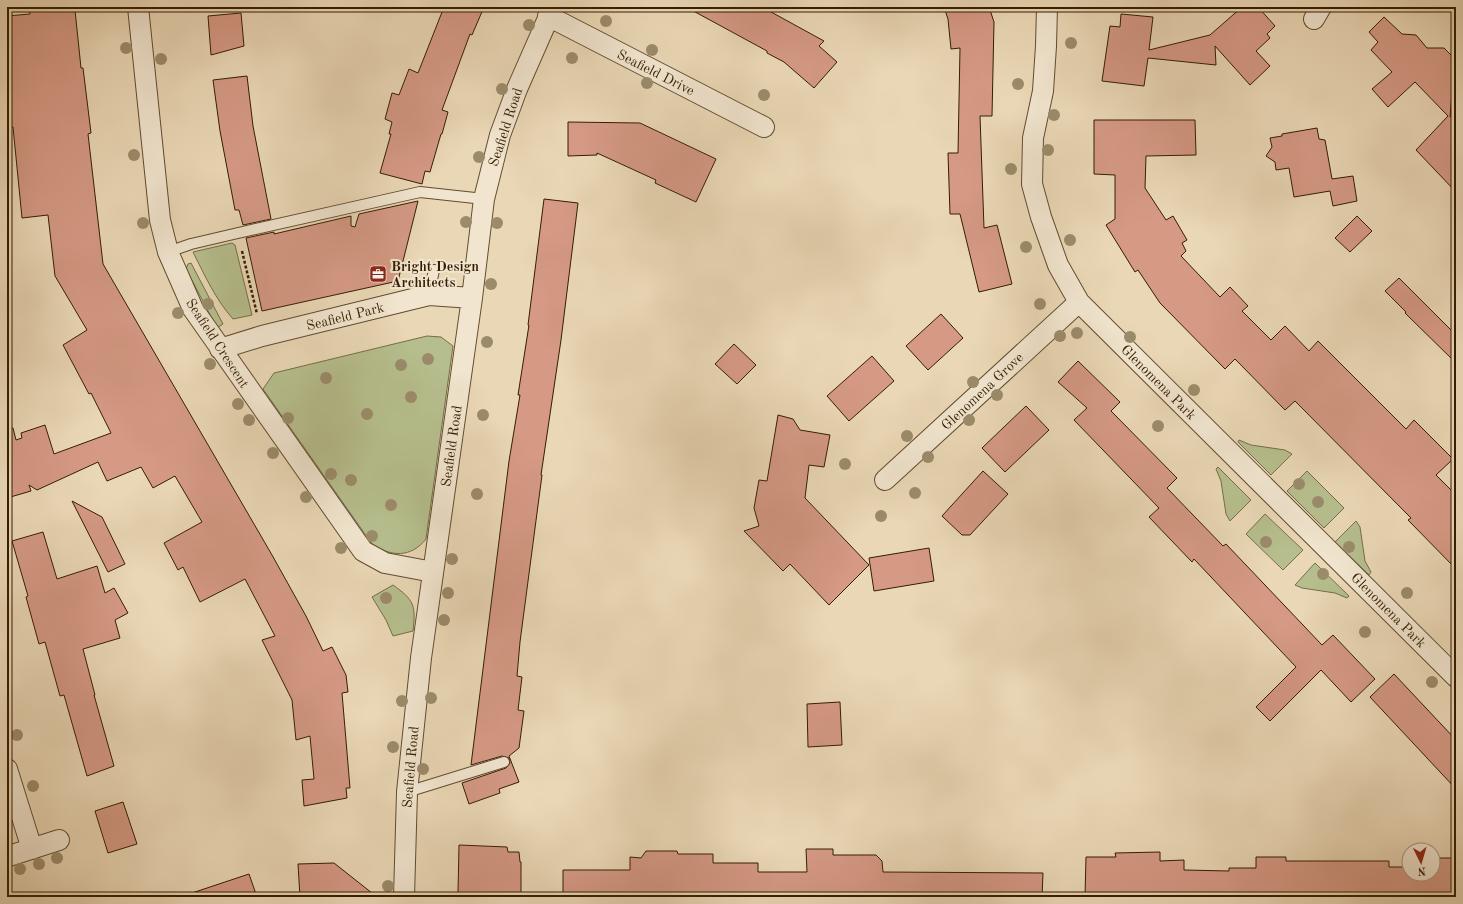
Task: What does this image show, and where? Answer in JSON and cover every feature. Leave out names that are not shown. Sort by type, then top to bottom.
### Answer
[{"type":"street","name":"Seafield Crescent","points":[[138,7],[160,220],[168,252],[193,309],[363,551],[385,563],[433,572]]},
{"type":"street","name":"Glenomena Park","points":[[1047,7],[1043,90],[1033,138],[1032,184],[1041,217],[1058,265],[1079,302],[1456,677]]},
{"type":"street","name":"Seafield Drive","points":[[550,12],[764,127]]},
{"type":"street","name":"Seafield Road","points":[[404,897],[407,792],[421,658],[472,298],[484,199],[500,135],[517,89],[550,12]]},
{"type":"street","name":"Seafield Park","points":[[220,349],[262,336],[429,295],[472,298]]},
{"type":"street","name":"Glenomena Grove","points":[[885,480],[1079,302]]},
{"type":"street","points":[[7,769],[32,849]]},
{"type":"street","points":[[9,856],[59,840]]},
{"type":"lane","points":[[168,252],[191,244],[420,192],[442,199],[484,199]]},
{"type":"lane","points":[[429,295],[434,270]]},
{"type":"lane","points":[[407,792],[504,762]]},
{"type":"path","points":[[238,233],[262,336]]},
{"type":"green space","points":[[232,243],[235,245],[252,315],[233,319],[216,296],[193,252]]},
{"type":"green space","points":[[191,263],[223,324],[217,328],[186,269],[188,264]]},
{"type":"green space","points":[[427,336],[441,337],[453,346],[426,539],[414,550],[400,554],[386,551],[372,544],[263,389],[274,373]]},
{"type":"green space","points":[[1239,440],[1251,445],[1285,450],[1292,454],[1271,475],[1238,442]]},
{"type":"green space","points":[[1218,467],[1251,500],[1230,521],[1226,514],[1221,481],[1216,469]]},
{"type":"green space","points":[[1307,471],[1344,508],[1324,528],[1287,491]]},
{"type":"green space","points":[[1265,514],[1303,550],[1283,570],[1246,534]]},
{"type":"green space","points":[[1356,521],[1360,527],[1365,561],[1371,572],[1369,575],[1335,542]]},
{"type":"green space","points":[[1315,563],[1349,596],[1347,598],[1335,593],[1302,588],[1295,585]]},
{"type":"green space","points":[[393,585],[409,599],[414,609],[414,615],[413,631],[393,636],[386,620],[372,597]]},
{"type":"building","points":[[30,7],[74,7],[75,10],[81,68],[83,68],[91,133],[88,134],[103,264],[272,555],[306,616],[323,651],[332,647],[346,675],[348,692],[342,693],[350,788],[346,788],[347,798],[304,806],[302,780],[314,779],[310,736],[296,740],[292,700],[262,640],[275,636],[245,579],[200,602],[183,567],[178,570],[164,543],[202,522],[175,476],[153,488],[141,467],[107,481],[98,462],[37,490],[29,485],[31,491],[7,498],[7,429],[13,428],[16,440],[22,438],[21,433],[45,425],[54,454],[111,433],[91,393],[89,394],[63,345],[87,330],[55,276],[48,215],[22,218],[13,127],[7,127],[7,16],[30,14]]},
{"type":"building","points":[[444,7],[484,7],[472,35],[470,34],[442,110],[448,112],[430,172],[425,171],[422,184],[380,173],[391,134],[389,134],[392,122],[385,119],[392,93],[399,95],[409,69],[418,73]]},
{"type":"building","points":[[686,7],[762,7],[824,41],[819,46],[837,62],[814,88],[784,62],[767,53],[767,51]]},
{"type":"building","points":[[944,7],[989,7],[994,22],[992,116],[980,116],[984,228],[997,225],[1012,284],[979,292],[960,214],[950,214],[948,153],[958,153],[960,48],[951,49],[948,19]]},
{"type":"building","points":[[1242,7],[1258,7],[1275,26],[1267,34],[1270,38],[1256,51],[1270,66],[1250,85],[1215,46],[1216,65],[1148,58],[1144,86],[1102,81],[1110,26],[1120,27],[1121,14],[1153,17],[1149,50],[1210,35]]},
{"type":"building","points":[[241,13],[244,46],[211,55],[208,16]]},
{"type":"building","points":[[1384,17],[1402,34],[1416,35],[1427,48],[1444,48],[1455,59],[1450,117],[1456,112],[1456,192],[1416,150],[1448,116],[1415,82],[1388,107],[1372,89],[1392,72],[1371,50],[1378,42],[1369,32]]},
{"type":"building","points":[[247,76],[253,126],[271,219],[243,225],[239,210],[235,210],[220,131],[213,80]]},
{"type":"building","points":[[1094,120],[1195,120],[1196,155],[1146,156],[1145,188],[1166,220],[1173,216],[1187,240],[1182,243],[1186,251],[1181,256],[1220,297],[1230,287],[1248,306],[1242,311],[1271,340],[1285,326],[1309,351],[1318,341],[1406,429],[1414,420],[1453,459],[1436,475],[1456,495],[1456,569],[1408,520],[1411,518],[1295,401],[1285,410],[1235,359],[1225,369],[1160,303],[1138,270],[1135,272],[1106,225],[1115,219],[1115,175],[1094,174]]},
{"type":"building","points":[[568,122],[640,123],[716,159],[696,202],[655,183],[656,180],[597,153],[597,155],[568,156]]},
{"type":"building","points":[[1317,128],[1319,139],[1325,140],[1332,179],[1353,176],[1357,201],[1333,206],[1330,191],[1294,197],[1289,168],[1276,170],[1275,162],[1266,156],[1272,147],[1270,138],[1282,136],[1282,134]]},
{"type":"building","points":[[544,199],[578,203],[520,642],[517,676],[522,677],[518,710],[524,711],[519,748],[509,756],[519,782],[499,789],[500,793],[469,804],[462,783],[506,768],[510,763],[509,758],[502,756],[471,765],[509,461],[520,395],[518,395],[529,325]]},
{"type":"building","points":[[418,201],[398,281],[262,311],[246,238],[274,232],[274,234],[351,216],[351,226],[355,227],[359,214]]},
{"type":"building","points":[[1357,216],[1372,231],[1350,252],[1335,238]]},
{"type":"building","points":[[1399,278],[1456,335],[1456,363],[1405,313],[1406,312],[1385,291]]},
{"type":"building","points":[[941,314],[963,338],[928,370],[906,346]]},
{"type":"building","points":[[734,344],[756,365],[737,384],[715,364]]},
{"type":"building","points":[[872,356],[894,381],[849,421],[827,396]]},
{"type":"building","points":[[1078,361],[1120,402],[1111,411],[1177,478],[1167,488],[1223,546],[1226,544],[1322,645],[1333,635],[1375,679],[1351,702],[1321,670],[1270,721],[1256,707],[1296,667],[1194,559],[1192,562],[1149,517],[1159,508],[1074,420],[1087,408],[1058,382]]},
{"type":"building","points":[[1026,406],[1049,430],[1005,472],[982,448]]},
{"type":"building","points":[[778,415],[793,419],[800,430],[830,435],[824,467],[809,465],[805,498],[869,565],[829,605],[790,564],[783,571],[744,531],[759,526],[754,508],[759,480],[767,481]]},
{"type":"building","points":[[983,471],[1008,494],[970,535],[962,535],[942,516]]},
{"type":"building","points":[[72,501],[102,517],[125,564],[108,572]]},
{"type":"building","points":[[43,532],[57,579],[97,566],[105,593],[114,588],[128,613],[115,620],[120,638],[83,649],[114,766],[87,776],[64,695],[60,696],[45,642],[39,644],[26,597],[28,596],[12,541]]},
{"type":"building","points":[[929,548],[934,581],[874,591],[869,558]]},
{"type":"building","points":[[1394,674],[1456,740],[1456,789],[1370,697]]},
{"type":"building","points":[[840,702],[842,745],[808,747],[807,704]]},
{"type":"building","points":[[123,802],[137,844],[108,853],[95,811]]},
{"type":"building","points":[[459,845],[507,847],[508,852],[519,852],[521,862],[521,897],[465,897],[465,893],[458,893]]},
{"type":"building","points":[[806,849],[833,849],[833,855],[876,855],[882,861],[883,872],[1043,873],[1042,897],[563,897],[563,870],[630,870],[630,857],[641,858],[646,851],[677,851],[678,854],[713,854],[713,863],[758,863],[758,872],[807,872]]},
{"type":"building","points":[[1160,852],[1160,861],[1184,860],[1184,870],[1229,871],[1229,868],[1256,868],[1256,857],[1286,857],[1286,861],[1389,861],[1389,867],[1401,867],[1401,882],[1441,882],[1441,858],[1456,858],[1456,897],[1370,897],[1370,895],[1286,894],[1286,897],[1085,897],[1086,857],[1116,857],[1115,853]]},
{"type":"building","points":[[334,863],[377,897],[300,897],[298,864]]},
{"type":"building","points":[[249,874],[257,897],[192,897],[192,893]]},
{"type":"place","name":"Bright Design Architects","points":[[378,274]]}]
